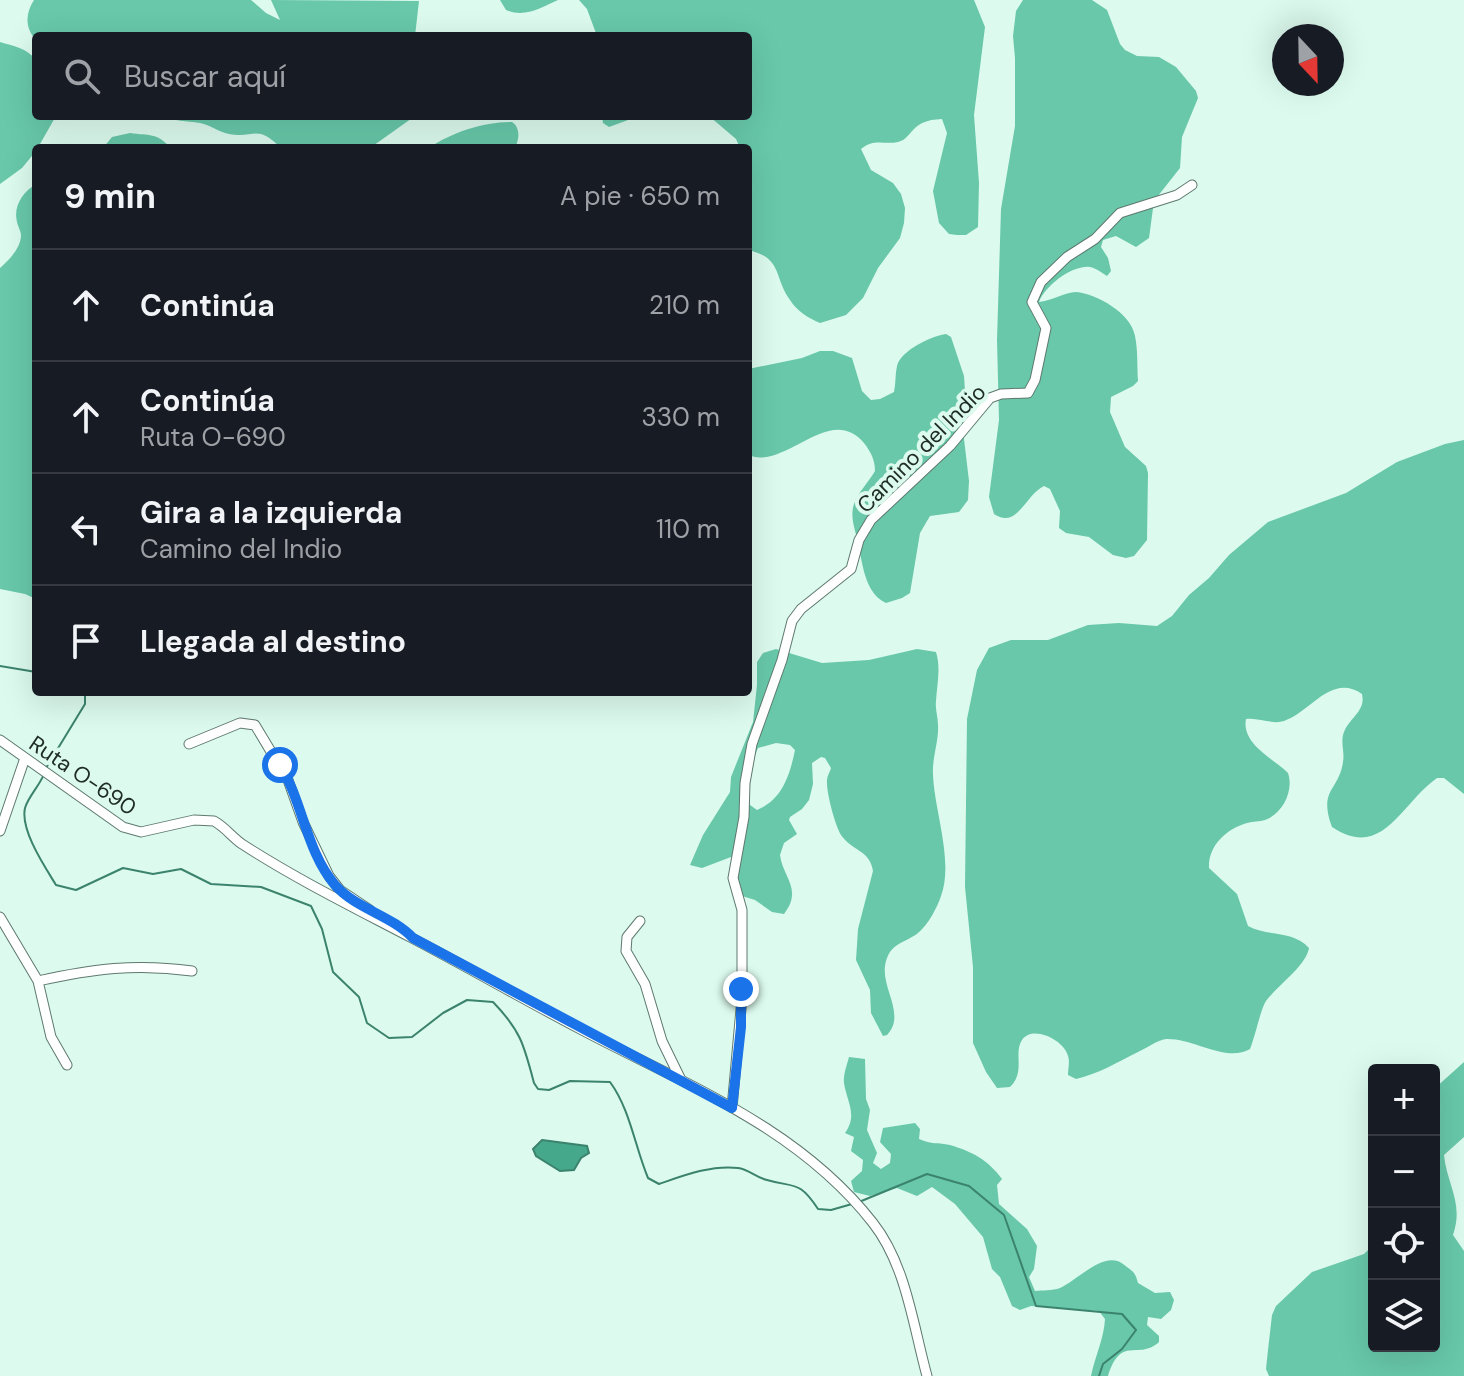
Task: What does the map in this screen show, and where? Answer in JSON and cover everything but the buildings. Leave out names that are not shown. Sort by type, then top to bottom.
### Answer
[{"type":"street","name":"Camino del Indio","points":[[732,1108],[742,998],[742,910],[733,878],[752,744],[782,660],[792,621],[801,609],[851,569],[859,540],[871,520],[950,446],[990,398],[1001,394],[1028,393],[1035,380],[1045,333],[1043,320],[1032,302],[1041,282],[1067,257],[1095,239],[1120,213],[1177,195],[1192,185]]},
{"type":"street","points":[[189,744],[240,723],[255,725],[288,780],[308,832],[332,881],[346,894],[398,925],[413,938]]},
{"type":"street","name":"Ruta O-690","points":[[0,740],[133,831],[141,832],[194,820],[214,821],[245,846],[768,1127],[796,1147],[848,1196],[883,1237],[898,1270],[927,1376]]},
{"type":"street","points":[[0,831],[25,758]]},
{"type":"street","points":[[0,917],[38,981],[51,1037],[67,1065]]},
{"type":"street","points":[[640,921],[627,937],[626,951],[645,984],[665,1049],[681,1080]]},
{"type":"street","points":[[38,981],[105,968],[192,971]]},
{"type":"shaded area","points":[[34,0],[251,0],[280,20],[271,0],[419,1],[415,32],[32,34],[29,10]]},
{"type":"shaded area","points":[[500,0],[558,0],[520,13],[506,10]]},
{"type":"shaded area","points":[[579,0],[974,0],[985,27],[974,115],[979,183],[978,227],[966,235],[957,235],[949,234],[939,223],[933,191],[947,133],[942,119],[923,122],[898,142],[866,146],[861,149],[871,170],[893,183],[901,194],[905,208],[900,238],[878,268],[863,298],[846,315],[820,323],[811,319],[790,300],[772,263],[752,251],[752,144],[738,144],[714,120],[752,120],[752,32],[596,32],[587,9]]},
{"type":"shaded area","points":[[1023,0],[1092,0],[1107,10],[1125,50],[1137,56],[1159,57],[1176,67],[1196,91],[1198,98],[1182,137],[1180,168],[1154,201],[1149,238],[1136,247],[1116,236],[1103,240],[1101,247],[1111,271],[1107,276],[1090,267],[1075,269],[1053,283],[1039,302],[1072,292],[1084,294],[1120,312],[1135,336],[1138,381],[1111,397],[1110,412],[1125,447],[1146,466],[1148,473],[1147,540],[1134,556],[1126,558],[1113,555],[1089,537],[1066,533],[1059,528],[1060,511],[1050,489],[1044,486],[1009,518],[994,514],[989,497],[999,420],[997,340],[1001,209],[1015,126],[1013,36],[1016,11]]},
{"type":"shaded area","points":[[0,42],[32,56],[32,120],[54,120],[40,144],[32,144],[32,156],[22,168],[0,184]]},
{"type":"shaded area","points":[[176,120],[409,120],[376,144],[277,144],[260,134],[229,134],[204,124]]},
{"type":"shaded area","points":[[603,120],[628,120],[609,127]]},
{"type":"shaded area","points":[[512,122],[517,127],[516,144],[436,144],[469,129]]},
{"type":"shaded area","points":[[130,133],[148,135],[167,144],[106,144],[112,137]]},
{"type":"shaded area","points":[[32,187],[32,597],[0,589],[0,268],[19,245],[21,233],[16,216],[18,205]]},
{"type":"shaded area","points":[[946,334],[951,337],[964,376],[968,500],[959,512],[930,516],[920,533],[910,593],[886,603],[874,593],[866,579],[853,521],[856,500],[875,471],[869,450],[851,432],[836,430],[822,433],[777,454],[752,456],[752,368],[820,351],[833,351],[852,358],[862,391],[871,400],[880,399],[894,392],[897,366],[904,355]]},
{"type":"shaded area","points":[[1464,440],[1464,794],[1444,778],[1437,778],[1378,833],[1365,837],[1350,836],[1332,827],[1327,805],[1341,772],[1344,732],[1360,710],[1362,694],[1341,688],[1322,696],[1284,721],[1246,719],[1248,736],[1253,743],[1288,773],[1288,794],[1282,807],[1271,817],[1249,822],[1225,834],[1215,846],[1209,868],[1237,894],[1248,926],[1288,936],[1309,948],[1297,969],[1266,1001],[1250,1049],[1241,1053],[1220,1052],[1166,1039],[1100,1071],[1076,1079],[1068,1075],[1066,1050],[1048,1036],[1033,1034],[1027,1035],[1020,1045],[1015,1081],[1010,1087],[997,1088],[973,1043],[973,967],[965,887],[967,719],[977,670],[989,648],[1011,640],[1048,640],[1088,625],[1119,623],[1157,626],[1172,616],[1229,555],[1268,522],[1346,493],[1397,462]]},
{"type":"shaded area","points":[[776,649],[822,663],[869,660],[917,649],[936,652],[938,731],[933,774],[944,852],[944,882],[937,906],[925,926],[894,948],[887,958],[885,975],[894,1019],[887,1035],[883,1036],[871,1013],[870,990],[856,960],[858,929],[873,871],[868,859],[841,835],[831,808],[827,778],[831,768],[825,758],[812,763],[813,784],[809,800],[789,820],[797,834],[784,843],[780,855],[792,890],[784,914],[772,912],[755,900],[739,895],[735,887],[737,862],[731,857],[702,868],[690,865],[703,835],[730,792],[731,777],[753,722],[757,662],[763,653]],"holes":[[[776,743],[790,745],[795,750],[784,786],[773,800],[757,810],[750,805],[749,793],[758,748]]]},
{"type":"shaded area","points":[[849,1057],[865,1059],[866,1099],[870,1110],[867,1130],[877,1153],[873,1163],[881,1169],[890,1163],[891,1154],[880,1142],[883,1128],[915,1123],[920,1129],[919,1139],[950,1145],[979,1158],[1002,1179],[997,1185],[999,1204],[1027,1229],[1037,1246],[1034,1269],[1029,1277],[1035,1291],[1060,1288],[1099,1263],[1116,1261],[1133,1272],[1138,1283],[1155,1293],[1170,1292],[1174,1300],[1171,1310],[1161,1319],[1148,1317],[1147,1325],[1159,1336],[1159,1342],[1118,1356],[1108,1376],[1091,1376],[1105,1319],[1099,1311],[1031,1306],[1020,1310],[1012,1306],[1000,1277],[992,1269],[983,1237],[955,1204],[932,1187],[917,1196],[897,1188],[870,1196],[854,1192],[851,1181],[862,1171],[863,1160],[851,1151],[854,1137],[845,1133],[851,1120],[844,1080]]},
{"type":"shaded area","points":[[1464,1062],[1464,1137],[1444,1155],[1456,1204],[1453,1235],[1464,1251],[1464,1376],[1269,1376],[1266,1369],[1272,1315],[1276,1306],[1312,1272],[1368,1250],[1368,1352],[1440,1352],[1440,1084]]},
{"type":"shaded area","points":[[542,1140],[587,1146],[589,1153],[581,1158],[574,1170],[560,1171],[536,1156],[533,1149]]},
{"type":"waterway","points":[[0,666],[32,671]]},
{"type":"waterway","points":[[46,768],[85,704],[85,696]]},
{"type":"waterway","points":[[44,774],[25,808],[24,817],[34,848],[56,885],[76,890],[123,868],[153,874],[181,869],[211,884],[261,887],[311,906],[322,929],[333,972],[359,997],[367,1023],[389,1038],[412,1037],[443,1013],[467,1000],[493,1002],[520,1039],[538,1089],[549,1090],[570,1081],[610,1082],[627,1116],[648,1178],[659,1184],[708,1169],[738,1168],[763,1179],[801,1189],[818,1209],[831,1210],[852,1204]]},
{"type":"waterway","points":[[859,1202],[927,1174],[969,1186],[1004,1215],[1036,1306],[1122,1314],[1136,1330],[1122,1349],[1103,1364],[1099,1376]]},
{"type":"route","points":[[280,765],[323,864],[340,890],[398,925],[413,938],[732,1108],[741,1027],[741,989]]}]
